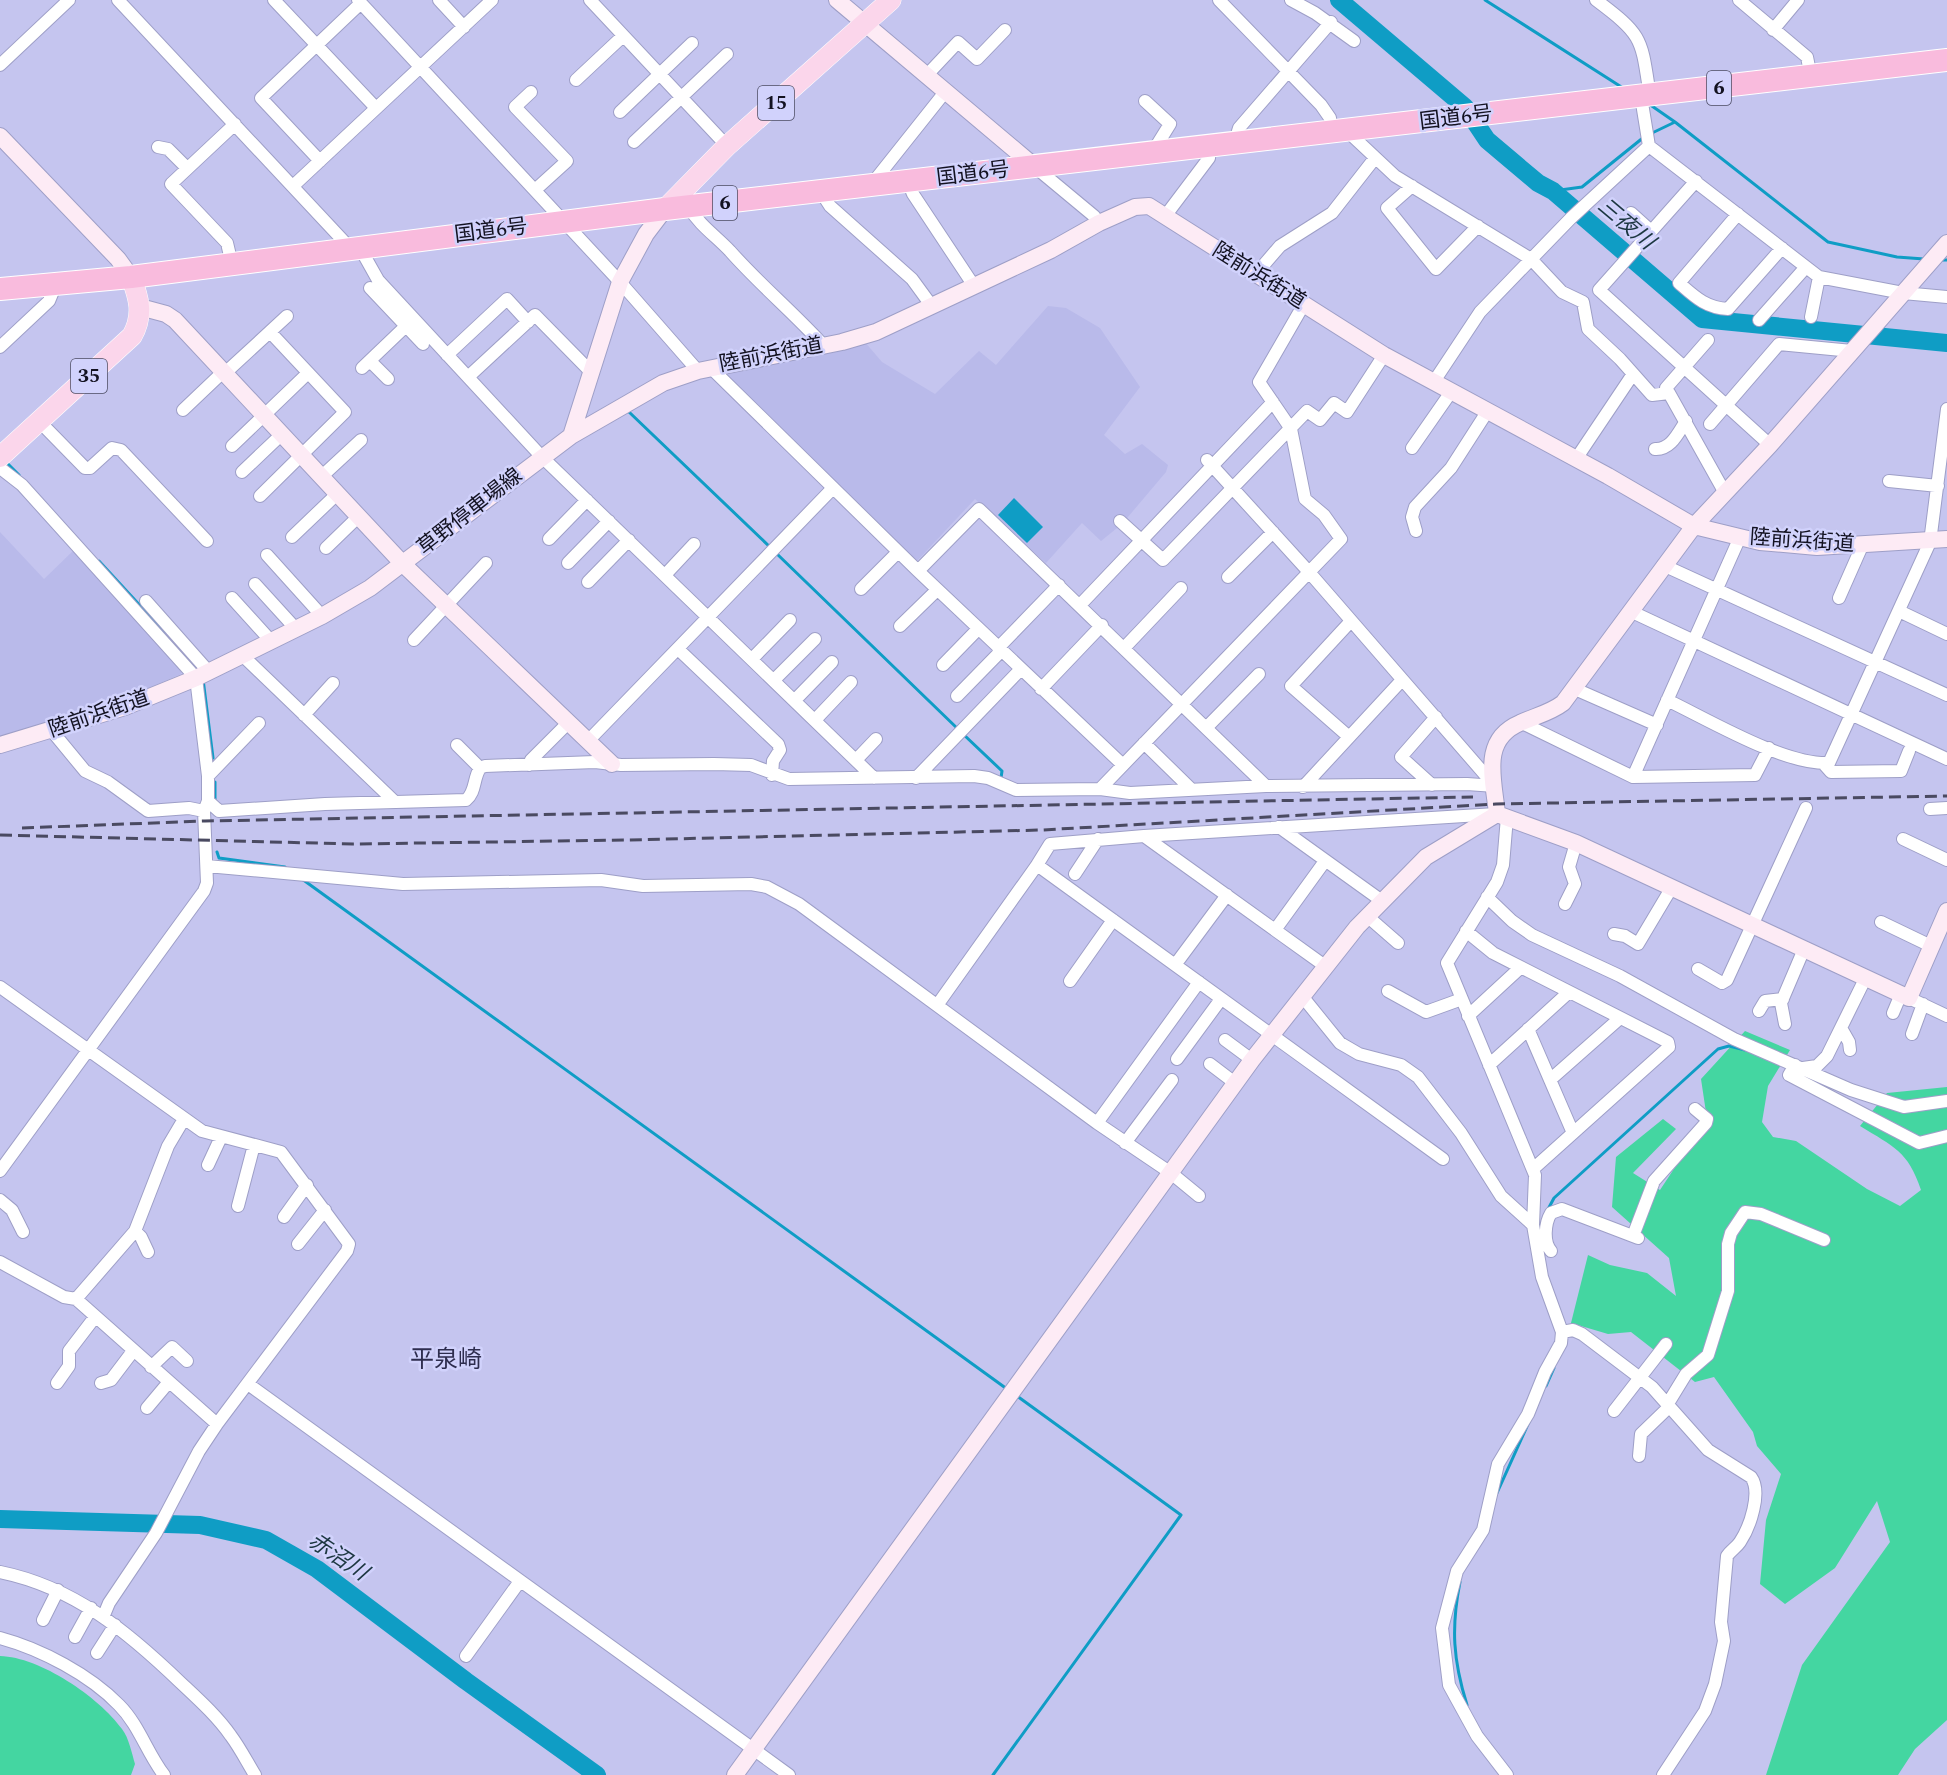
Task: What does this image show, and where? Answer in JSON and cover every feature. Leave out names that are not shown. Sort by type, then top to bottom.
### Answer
[{"type":"highway","name":"国道6号","points":[[0,289],[131,277],[665,209],[1646,97],[1947,60]]},
{"type":"main road","name":"15","points":[[665,209],[727,146],[891,0]]},
{"type":"main road","points":[[131,277],[140,307]]},
{"type":"main road","name":"35","points":[[0,457],[132,336],[137,326],[140,307]]},
{"type":"street","points":[[0,65],[69,0]]},
{"type":"street","points":[[118,0],[293,186],[356,248],[423,344]]},
{"type":"street","points":[[274,0],[376,108]]},
{"type":"street","points":[[439,0],[464,27]]},
{"type":"street","points":[[293,186],[492,0]]},
{"type":"street","points":[[590,0],[727,146]]},
{"type":"street","points":[[837,0],[1094,216],[1099,223]]},
{"type":"street","points":[[1219,0],[1321,105],[1339,131],[1376,158],[1395,176],[1531,259],[1562,292],[1583,302],[1588,329],[1652,395],[1669,393],[1725,493]]},
{"type":"street","points":[[1291,0],[1330,22],[1354,41]]},
{"type":"street","points":[[1596,0],[1633,30],[1640,42],[1648,144],[1819,276],[1903,293],[1947,297]]},
{"type":"street","points":[[1739,0],[1807,57],[1810,76]]},
{"type":"street","points":[[1773,30],[1798,0]]},
{"type":"street","points":[[321,162],[261,98],[359,2],[563,222],[704,369],[833,488],[918,572],[1123,765]]},
{"type":"street","points":[[1234,144],[1239,128],[1289,73],[1330,22]]},
{"type":"street","points":[[926,76],[958,42],[977,59],[1005,30]]},
{"type":"street","points":[[576,80],[623,36]]},
{"type":"street","points":[[620,112],[692,43]]},
{"type":"street","points":[[634,142],[727,54]]},
{"type":"street","points":[[531,92],[515,106],[567,160],[535,190]]},
{"type":"street","points":[[871,186],[945,92]]},
{"type":"street","points":[[1145,101],[1170,124],[1151,154]]},
{"type":"street","points":[[231,264],[227,243],[171,184],[235,124]]},
{"type":"street","points":[[0,136],[118,259],[131,277]]},
{"type":"street","points":[[1433,383],[1480,312],[1584,204],[1648,144]]},
{"type":"street","points":[[158,147],[168,149],[187,168]]},
{"type":"street","points":[[1166,215],[1209,158],[1210,147]]},
{"type":"street","points":[[1254,275],[1280,246],[1332,213],[1376,158]]},
{"type":"street","points":[[1696,181],[1599,290],[1770,445]]},
{"type":"street","points":[[908,182],[913,194],[974,286]]},
{"type":"street","points":[[1412,186],[1387,208],[1436,269],[1478,226]]},
{"type":"street","points":[[821,192],[830,206],[912,279],[931,305]]},
{"type":"street","name":"陸前浜街道","points":[[571,436],[663,383],[704,369],[876,332],[1051,250],[1099,223],[1135,207],[1149,206],[1166,215],[1254,275],[1384,355],[1694,526],[1740,537],[1817,547],[1930,542],[1947,539]]},
{"type":"street","points":[[689,207],[694,217],[737,261],[788,306],[823,345]]},
{"type":"street","points":[[571,436],[620,282],[646,234],[665,209]]},
{"type":"street","points":[[1631,213],[1651,231]]},
{"type":"street","points":[[1738,214],[1678,283],[1702,303],[1714,308],[1728,309],[1782,248]]},
{"type":"street","points":[[1507,1775],[1477,1736],[1449,1685],[1442,1628],[1456,1570],[1483,1530],[1498,1464],[1528,1414],[1565,1331],[1542,1277],[1533,1224],[1535,1175],[1447,963],[1487,897],[1503,865],[1502,816],[1492,766],[1496,741],[1503,732],[1520,722],[1552,711],[1575,689],[1663,565],[1694,526],[1770,445],[1874,324],[1938,254]]},
{"type":"street","points":[[1759,320],[1806,267]]},
{"type":"street","points":[[1811,317],[1819,276]]},
{"type":"street","points":[[0,347],[49,301],[56,284]]},
{"type":"street","points":[[370,288],[447,355],[541,456],[874,778]]},
{"type":"street","points":[[447,355],[507,299],[528,322]]},
{"type":"street","points":[[1100,789],[1341,539],[1324,515],[1305,499],[1291,429],[1259,382],[1304,304]]},
{"type":"street","points":[[140,307],[166,314],[175,320],[403,564]]},
{"type":"street","points":[[468,377],[535,315],[591,372]]},
{"type":"street","points":[[183,410],[287,316]]},
{"type":"street","points":[[388,379],[366,365],[408,322]]},
{"type":"street","points":[[260,496],[345,412],[270,332]]},
{"type":"street","points":[[1666,388],[1708,340]]},
{"type":"street","points":[[1710,424],[1779,344],[1852,351]]},
{"type":"street","points":[[1120,521],[1163,560],[1307,411],[1320,420],[1334,403],[1347,412],[1384,355]]},
{"type":"street","points":[[232,446],[308,373]]},
{"type":"street","points":[[1576,459],[1634,374]]},
{"type":"street","points":[[1412,448],[1451,392]]},
{"type":"street","points":[[1080,604],[1141,541],[1210,462],[1273,402]]},
{"type":"street","points":[[1667,700],[1769,748],[1811,764],[1828,763],[1930,542],[1947,409]]},
{"type":"street","points":[[1416,531],[1412,517],[1414,507],[1451,468],[1487,412]]},
{"type":"street","points":[[39,421],[85,468],[90,468],[112,448],[121,450],[207,541]]},
{"type":"street","points":[[1655,449],[1663,450],[1670,444],[1686,421]]},
{"type":"street","points":[[242,472],[281,435]]},
{"type":"street","name":"草野停車場線","points":[[571,436],[541,456],[403,564],[612,764]]},
{"type":"street","points":[[321,477],[361,440]]},
{"type":"street","points":[[1210,462],[1495,786]]},
{"type":"street","points":[[0,468],[22,485],[202,675]]},
{"type":"street","points":[[1889,481],[1938,486]]},
{"type":"street","points":[[588,741],[833,488]]},
{"type":"street","points":[[292,537],[337,494]]},
{"type":"street","points":[[549,539],[587,500]]},
{"type":"street","points":[[918,572],[979,509],[1125,647],[1266,786]]},
{"type":"street","points":[[326,548],[358,517]]},
{"type":"street","points":[[568,563],[609,521]]},
{"type":"street","points":[[1228,577],[1273,532]]},
{"type":"street","points":[[1633,777],[1691,650],[1692,640],[1740,537]]},
{"type":"street","points":[[588,582],[629,540]]},
{"type":"street","points":[[664,575],[694,544]]},
{"type":"street","points":[[1839,598],[1862,546]]},
{"type":"street","points":[[861,589],[898,552]]},
{"type":"street","points":[[267,555],[322,616]]},
{"type":"street","points":[[414,640],[486,563]]},
{"type":"street","name":"陸前浜街道","points":[[0,745],[125,707],[202,675],[322,616],[369,588],[403,564]]},
{"type":"street","points":[[1663,565],[1947,695]]},
{"type":"street","points":[[255,584],[296,628]]},
{"type":"street","points":[[957,696],[1059,585]]},
{"type":"street","points":[[1125,647],[1181,588]]},
{"type":"street","points":[[900,626],[937,590]]},
{"type":"street","points":[[232,598],[271,641]]},
{"type":"street","points":[[0,1171],[204,891],[207,883],[208,776],[202,675],[146,601]]},
{"type":"street","points":[[1630,611],[1947,759]]},
{"type":"street","points":[[1899,611],[1947,634]]},
{"type":"street","points":[[752,659],[790,620]]},
{"type":"street","points":[[1348,736],[1291,686],[1351,621]]},
{"type":"street","points":[[1041,689],[1102,625]]},
{"type":"street","points":[[943,665],[978,629]]},
{"type":"street","points":[[774,680],[815,639]]},
{"type":"street","points":[[678,649],[778,744],[780,750],[773,761],[772,774]]},
{"type":"street","points":[[242,655],[395,802]]},
{"type":"street","points":[[795,700],[832,662]]},
{"type":"street","points":[[916,778],[1021,669]]},
{"type":"street","points":[[1206,728],[1258,674]]},
{"type":"street","points":[[1303,788],[1348,736],[1402,680]]},
{"type":"street","points":[[815,720],[851,682]]},
{"type":"street","points":[[304,715],[333,683]]},
{"type":"street","points":[[1575,689],[1657,725]]},
{"type":"street","points":[[1432,784],[1401,758],[1436,717]]},
{"type":"street","points":[[530,765],[531,760],[569,722]]},
{"type":"street","points":[[1520,722],[1633,777],[1755,775],[1769,748]]},
{"type":"street","points":[[208,776],[260,723]]},
{"type":"street","points":[[52,731],[85,771],[108,782],[148,811],[206,806],[219,811],[466,800],[472,795],[480,768]]},
{"type":"street","points":[[856,760],[876,739]]},
{"type":"street","points":[[1144,743],[1191,789]]},
{"type":"street","points":[[457,745],[480,768],[595,762],[751,765],[789,779],[988,778],[1017,790],[1100,789],[1130,793],[1266,786],[1303,788],[1432,784],[1495,786]]},
{"type":"street","points":[[1823,763],[1831,772],[1901,771],[1909,751]]},
{"type":"street","points":[[1698,969],[1722,983],[1727,980],[1806,808]]},
{"type":"street","points":[[1930,809],[1947,808]]},
{"type":"street","points":[[735,1775],[1251,1060],[1324,966],[1367,916],[1426,856],[1502,816]]},
{"type":"street","points":[[938,1004],[1050,844],[1280,827],[1502,816],[1576,843],[1947,1016]]},
{"type":"street","points":[[1280,827],[1382,902]]},
{"type":"street","points":[[1144,836],[1324,966]]},
{"type":"street","points":[[1075,874],[1098,839]]},
{"type":"street","points":[[1903,839],[1947,860]]},
{"type":"street","points":[[1565,904],[1575,884],[1569,867],[1576,843]]},
{"type":"street","points":[[1275,930],[1325,861]]},
{"type":"street","points":[[1037,865],[1443,1159]]},
{"type":"street","points":[[207,866],[403,884],[601,880],[643,886],[759,886],[799,904],[1097,1123],[1171,1173],[1199,1196]]},
{"type":"street","points":[[1614,934],[1625,936],[1638,944],[1672,887]]},
{"type":"street","points":[[1175,965],[1227,895]]},
{"type":"street","points":[[1487,897],[1512,921],[1532,935],[1620,976],[1734,1039],[1851,1090],[1904,1107],[1947,1101]]},
{"type":"street","points":[[1912,1034],[1911,999],[1947,911]]},
{"type":"street","points":[[1367,916],[1398,943]]},
{"type":"street","points":[[1070,981],[1113,920]]},
{"type":"street","points":[[1881,922],[1931,946]]},
{"type":"street","points":[[1466,931],[1493,954],[1668,1042],[1669,1047],[1533,1169]]},
{"type":"street","points":[[1785,1024],[1782,1016],[1783,999],[1804,949]]},
{"type":"street","points":[[1468,1016],[1520,968]]},
{"type":"street","points":[[1866,978],[1822,1063],[1798,1067],[1789,1075],[1919,1143],[1947,1136]]},
{"type":"street","points":[[1097,1123],[1198,982]]},
{"type":"street","points":[[0,987],[202,1131],[281,1152],[348,1240],[349,1248],[217,1424],[157,1531],[109,1603],[104,1615]]},
{"type":"street","points":[[1388,991],[1426,1012],[1462,999]]},
{"type":"street","points":[[1489,1065],[1568,993]]},
{"type":"street","points":[[1302,996],[1340,1043],[1359,1054],[1401,1065],[1418,1077],[1461,1133],[1501,1196],[1533,1224]]},
{"type":"street","points":[[1177,1059],[1221,999]]},
{"type":"street","points":[[1759,1011],[1766,1001],[1783,999]]},
{"type":"street","points":[[1893,1012],[1911,999]]},
{"type":"street","points":[[1551,1079],[1619,1019]]},
{"type":"street","points":[[1841,1028],[1849,1042],[1850,1050]]},
{"type":"street","points":[[1528,1029],[1573,1133]]},
{"type":"street","points":[[1225,1040],[1251,1060]]},
{"type":"street","points":[[1210,1064],[1235,1083]]},
{"type":"street","points":[[1125,1143],[1172,1080]]},
{"type":"street","points":[[1551,1251],[1548,1248],[1546,1232],[1550,1216],[1562,1209],[1636,1237],[1654,1181],[1706,1123],[1707,1119],[1695,1109]]},
{"type":"street","points":[[76,1299],[135,1231],[168,1146],[184,1119]]},
{"type":"street","points":[[208,1165],[221,1137]]},
{"type":"street","points":[[238,1206],[254,1145]]},
{"type":"street","points":[[284,1217],[308,1185]]},
{"type":"street","points":[[0,1200],[12,1210],[23,1232]]},
{"type":"street","points":[[298,1244],[325,1209]]},
{"type":"street","points":[[1534,1210],[1550,1216]]},
{"type":"street","points":[[1639,1456],[1641,1434],[1668,1406],[1686,1374],[1708,1355],[1728,1291],[1728,1244],[1731,1233],[1745,1212],[1761,1214],[1824,1240]]},
{"type":"street","points":[[135,1231],[141,1237],[148,1252]]},
{"type":"street","points":[[0,1262],[64,1297],[76,1299],[168,1383],[217,1424]]},
{"type":"street","points":[[57,1383],[69,1366],[69,1351],[95,1317]]},
{"type":"street","points":[[1565,1331],[1582,1334],[1652,1387],[1699,1443],[1751,1477],[1756,1486],[1749,1527],[1738,1545],[1727,1556],[1721,1622],[1724,1641],[1716,1684],[1705,1711],[1663,1775]]},
{"type":"street","points":[[1614,1411],[1666,1344]]},
{"type":"street","points":[[151,1367],[172,1347],[186,1360]]},
{"type":"street","points":[[101,1383],[111,1380],[133,1351]]},
{"type":"street","points":[[147,1408],[168,1383]]},
{"type":"street","points":[[248,1384],[789,1775]]},
{"type":"street","points":[[0,1572],[58,1590],[104,1615],[166,1669],[214,1716],[231,1735],[255,1775]]},
{"type":"street","points":[[466,1656],[520,1581]]},
{"type":"street","points":[[43,1620],[58,1590]]},
{"type":"street","points":[[75,1637],[91,1608]]},
{"type":"street","points":[[97,1653],[115,1625]]},
{"type":"street","points":[[0,1638],[18,1644],[70,1669],[119,1705],[164,1775]]},
{"type":"shaded area","points":[[1048,306],[1066,308],[1100,328],[1140,387],[1104,435],[1125,454],[1142,444],[1168,465],[1166,472],[1122,524],[1101,541],[1082,523],[1046,563],[975,499],[916,562],[727,376],[725,368],[864,341],[882,362],[935,394],[979,351],[996,365]]},
{"type":"shaded area","points":[[1014,498],[1043,527],[1027,543],[998,515]]},
{"type":"shaded area","points":[[0,532],[44,579],[75,549],[184,668],[181,674],[106,707],[0,738]]},
{"type":"green space","points":[[1745,1031],[1790,1050],[1768,1086],[1762,1122],[1773,1137],[1796,1141],[1867,1189],[1900,1206],[1921,1190],[1911,1166],[1898,1151],[1860,1126],[1887,1093],[1947,1087],[1947,1720],[1915,1749],[1898,1775],[1766,1775],[1802,1665],[1890,1542],[1877,1501],[1835,1568],[1785,1604],[1760,1584],[1766,1520],[1781,1474],[1757,1446],[1753,1432],[1714,1377],[1695,1382],[1631,1332],[1608,1334],[1571,1323],[1588,1255],[1610,1265],[1647,1273],[1676,1296],[1669,1258],[1612,1207],[1616,1157],[1663,1119],[1676,1129],[1633,1173],[1660,1190],[1707,1119],[1701,1079]]},
{"type":"green space","points":[[0,1656],[33,1663],[50,1671],[99,1704],[127,1737],[135,1764],[131,1775],[0,1775]]},
{"type":"waterway","name":"三夜川","points":[[1339,0],[1465,107],[1487,140],[1538,183],[1553,191],[1702,319],[1947,343]]},
{"type":"waterway","points":[[1485,0],[1623,88]]},
{"type":"waterway","points":[[1649,104],[1675,122]]},
{"type":"waterway","points":[[1650,134],[1675,122],[1828,242],[1897,257],[1924,259]]},
{"type":"waterway","points":[[1553,191],[1582,187],[1644,137]]},
{"type":"waterway","points":[[1940,260],[1947,260]]},
{"type":"waterway","points":[[629,412],[771,548]]},
{"type":"waterway","points":[[7,463],[19,475]]},
{"type":"waterway","points":[[776,553],[959,730]]},
{"type":"waterway","points":[[99,561],[180,649]]},
{"type":"waterway","points":[[203,679],[213,758]]},
{"type":"waterway","points":[[963,734],[1002,771],[1001,778]]},
{"type":"waterway","points":[[215,782],[215,799]]},
{"type":"waterway","points":[[217,852],[219,858],[285,867]]},
{"type":"waterway","points":[[302,879],[1007,1389]]},
{"type":"waterway","points":[[1546,1213],[1554,1198],[1718,1049],[1729,1046],[1745,1050]]},
{"type":"waterway","points":[[1546,1386],[1554,1368]]},
{"type":"waterway","points":[[993,1775],[1181,1515],[1017,1396]]},
{"type":"waterway","points":[[1497,1493],[1529,1422]]},
{"type":"waterway","name":"赤沼川","points":[[0,1519],[200,1525],[266,1540],[317,1569],[466,1681],[597,1775]]},
{"type":"waterway","points":[[1460,1582],[1455,1614],[1455,1644],[1467,1705]]},
{"type":"railway","points":[[0,835],[353,844],[628,840],[1042,830],[1496,804],[1947,796]]},
{"type":"railway","points":[[22,828],[205,821],[1473,797]]},
{"type":"district","name":"平泉崎","points":[[446,1360]]}]
